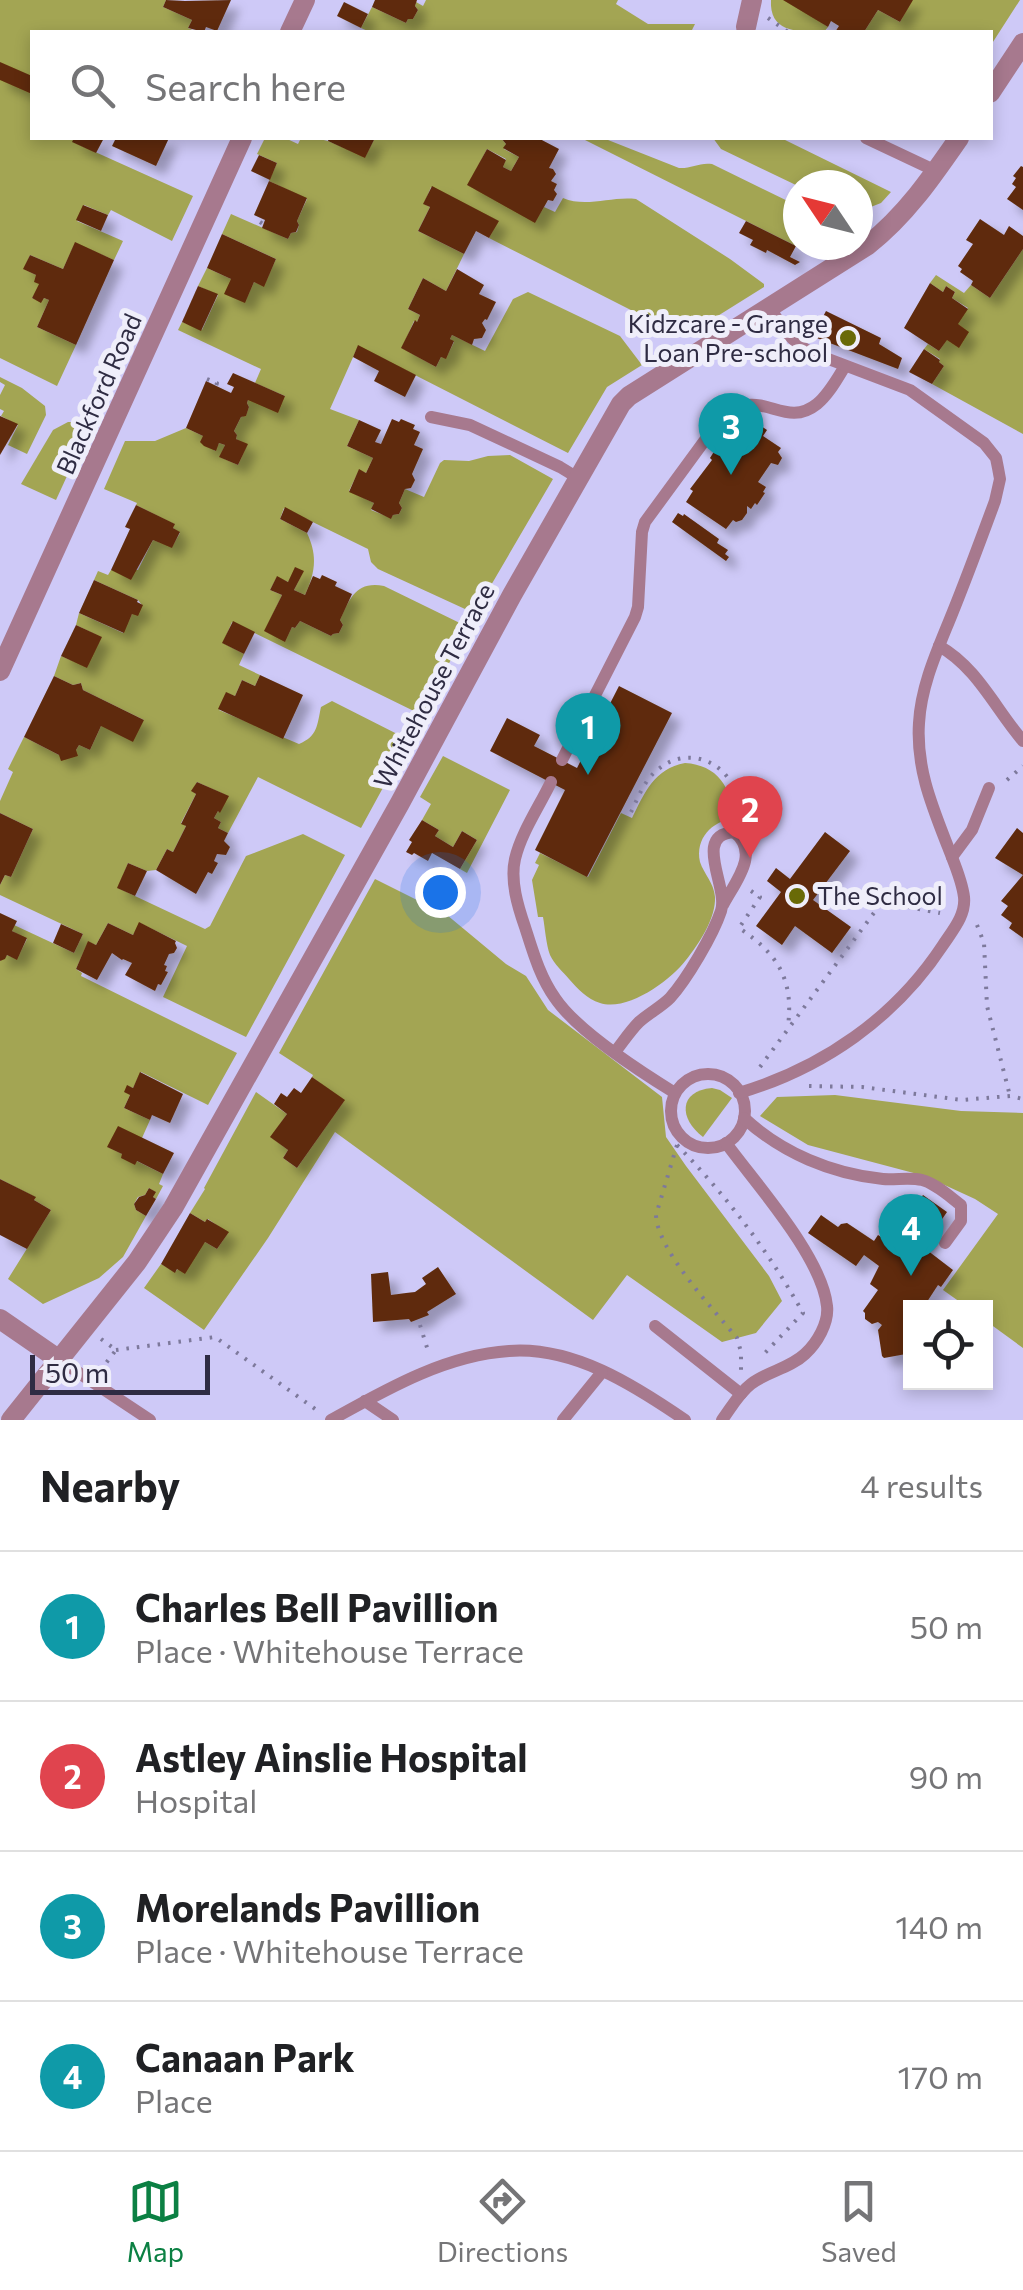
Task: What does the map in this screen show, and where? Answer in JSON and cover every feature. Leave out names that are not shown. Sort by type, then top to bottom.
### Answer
[{"type":"street","points":[[291,30],[304,0]]},
{"type":"street","points":[[746,27],[752,0]]},
{"type":"street","points":[[993,88],[1023,43]]},
{"type":"street","name":"Blackford Road","points":[[0,671],[241,140]]},
{"type":"street","name":"Whitehouse Terrace","points":[[11,1420],[137,1262],[173,1208],[613,417],[629,396],[882,234],[919,195],[958,140]]},
{"type":"street","points":[[0,1319],[58,1359]]},
{"type":"lane","points":[[870,140],[936,171]]},
{"type":"lane","points":[[739,1093],[796,1072],[875,1022],[922,974],[961,918],[964,898],[929,797],[919,752],[922,701],[1000,479],[996,458],[984,443],[910,390],[796,344],[770,307]]},
{"type":"lane","points":[[562,760],[635,617],[645,522],[728,413],[750,404],[782,412],[804,411],[828,393],[845,366]]},
{"type":"lane","points":[[432,417],[470,425],[578,478]]},
{"type":"lane","points":[[939,646],[960,660],[1023,742]]},
{"type":"lane","points":[[551,782],[515,857],[514,882],[521,917],[542,977],[556,1001],[579,1023],[646,1076],[676,1093]]},
{"type":"lane","points":[[952,857],[972,830],[989,788]]},
{"type":"lane","points":[[616,1052],[639,1022],[683,981],[746,863],[742,838],[734,832],[723,834],[714,845],[723,905]]},
{"type":"lane","points":[[707,1074],[726,1080],[744,1105],[740,1130],[714,1148],[678,1140],[671,1118],[676,1093],[689,1080],[707,1074]]},
{"type":"lane","points":[[744,1118],[775,1144],[825,1166],[885,1180],[924,1180],[962,1205],[961,1221],[945,1243]]},
{"type":"lane","points":[[722,1420],[744,1391],[759,1379],[790,1365],[810,1350],[828,1309],[807,1255],[726,1143]]},
{"type":"lane","points":[[655,1326],[744,1391]]},
{"type":"lane","points":[[330,1420],[434,1369],[490,1354],[528,1351],[569,1358],[602,1372],[639,1390],[684,1420]]},
{"type":"lane","points":[[58,1359],[150,1420]]},
{"type":"lane","points":[[563,1420],[602,1372]]},
{"type":"lane","points":[[365,1401],[393,1420]]},
{"type":"path","points":[[207,379],[216,386]]},
{"type":"path","points":[[631,812],[650,776],[664,765],[685,758],[702,758],[722,770],[734,786],[740,806],[734,832]]},
{"type":"path","points":[[736,880],[760,897],[739,928],[766,949],[783,974],[789,998],[787,1030]]},
{"type":"path","points":[[1010,1096],[987,1006],[984,943],[975,922],[882,902],[760,1065],[768,1084],[862,1087],[962,1100],[1023,1098]]},
{"type":"path","points":[[678,1140],[656,1224],[667,1248],[740,1343],[744,1391]]},
{"type":"path","points":[[678,1140],[780,1272],[803,1313],[750,1369],[744,1391]]},
{"type":"path","points":[[420,1325],[434,1369]]},
{"type":"path","points":[[85,1326],[116,1350],[215,1337],[330,1420]]},
{"type":"path","points":[[92,1383],[116,1350]]},
{"type":"shaded area","points":[[0,0],[166,0],[163,7],[192,20],[188,28],[192,30],[30,30],[30,140],[74,140],[193,196],[172,241],[111,210],[108,215],[84,205],[77,221],[123,241],[114,260],[75,243],[63,269],[30,255],[24,269],[36,275],[42,284],[32,298],[49,300],[37,327],[76,345],[57,386],[0,358]]},
{"type":"shaded area","points":[[426,0],[618,0],[616,4],[648,24],[695,24],[692,30],[361,28],[372,7],[406,23],[418,10],[416,2],[423,6]]},
{"type":"shaded area","points":[[771,0],[787,0],[828,27],[787,28],[780,25]]},
{"type":"shaded area","points":[[912,0],[1020,0],[993,42],[993,30],[865,30],[878,10],[900,22]]},
{"type":"shaded area","points":[[264,140],[298,144],[300,140],[324,140],[365,157],[374,140],[503,140],[504,149],[519,157],[511,171],[503,167],[506,159],[487,149],[468,185],[535,222],[544,207],[555,212],[563,198],[581,202],[636,199],[730,259],[764,287],[684,337],[489,238],[498,221],[431,187],[424,204],[430,207],[418,231],[464,254],[446,291],[423,278],[408,309],[420,315],[402,348],[436,367],[454,342],[450,339],[452,335],[485,351],[513,299],[528,292],[620,336],[642,365],[607,387],[568,453],[358,346],[330,409],[359,420],[347,446],[373,458],[366,473],[359,470],[349,491],[374,503],[371,510],[391,518],[402,508],[399,503],[405,489],[424,497],[444,460],[510,455],[553,479],[480,604],[465,609],[378,569],[371,562],[368,549],[284,508],[280,519],[307,533],[313,549],[313,572],[305,595],[294,590],[303,572],[288,582],[277,577],[270,590],[282,595],[265,631],[285,641],[300,621],[331,636],[339,633],[343,625],[340,620],[351,598],[360,589],[374,585],[384,586],[468,627],[422,715],[232,622],[223,643],[244,654],[239,665],[260,675],[255,686],[242,680],[235,696],[226,693],[219,710],[299,744],[313,734],[321,707],[332,701],[409,740],[361,828],[258,777],[228,833],[218,828],[221,822],[214,818],[228,796],[197,782],[192,791],[196,794],[181,823],[186,826],[173,852],[167,849],[156,870],[147,871],[128,863],[118,888],[205,929],[246,856],[303,834],[345,855],[246,1037],[163,997],[187,946],[140,923],[133,935],[108,923],[96,945],[88,942],[76,969],[81,976],[237,1053],[208,1105],[141,1072],[133,1088],[127,1086],[130,1095],[124,1108],[150,1120],[142,1138],[108,1147],[163,1174],[159,1184],[163,1186],[156,1199],[149,1188],[134,1204],[146,1216],[123,1257],[99,1278],[43,1304],[8,1279],[51,1210],[0,1179],[0,961],[7,955],[17,959],[27,939],[12,931],[14,925],[74,953],[83,934],[0,895],[5,875],[11,877],[33,829],[0,813],[0,801],[13,772],[8,769],[24,737],[59,755],[76,750],[79,745],[90,750],[101,726],[144,720],[83,690],[81,683],[73,685],[54,676],[61,656],[87,667],[101,637],[76,625],[79,613],[123,633],[132,614],[142,605],[94,580],[98,571],[108,575],[111,570],[138,570],[153,540],[172,547],[180,533],[173,528],[174,524],[104,489],[125,441],[155,441],[186,428],[203,436],[215,451],[219,443],[225,445],[220,457],[238,465],[247,445],[236,439],[234,431],[246,415],[248,400],[285,396],[255,383],[261,369],[178,330],[182,322],[202,330],[218,295],[198,286],[207,268],[231,279],[245,302],[254,282],[264,286],[276,259],[222,234],[231,214],[288,239],[297,232],[297,221],[307,199],[269,181],[277,163],[257,154]]},
{"type":"shaded area","points":[[585,140],[608,140],[679,168],[712,164],[783,199],[783,239]]},
{"type":"shaded area","points":[[714,140],[785,140],[846,170],[783,170],[783,179],[721,149]]},
{"type":"shaded area","points":[[873,183],[891,192],[873,206]]},
{"type":"shaded area","points":[[1023,249],[1023,434],[932,384],[944,366],[924,349],[928,344],[939,351],[968,308],[952,298],[955,292],[946,286],[943,292],[930,283],[936,275],[964,293],[971,285],[990,298]]},
{"type":"shaded area","points":[[0,377],[45,406],[46,415],[27,454],[8,445],[18,425],[1,416],[4,411],[0,409],[0,395],[5,385]]},
{"type":"shaded area","points":[[68,422],[90,426],[56,500],[21,484],[53,430]]},
{"type":"shaded area","points":[[443,756],[510,790],[467,873],[460,869],[477,840],[462,831],[453,847],[435,836],[439,830],[422,820],[431,804],[420,797]]},
{"type":"shaded area","points":[[685,763],[714,773],[726,788],[732,807],[733,818],[712,827],[700,846],[700,862],[714,892],[713,913],[696,946],[670,977],[635,999],[611,1005],[600,1003],[579,990],[550,955],[543,917],[538,917],[532,880],[539,865],[535,863],[540,853],[588,877],[621,813],[632,818],[658,776]]},
{"type":"shaded area","points":[[375,879],[447,915],[526,976],[548,1010],[662,1097],[666,1137],[769,1276],[782,1301],[756,1333],[722,1342],[627,1275],[593,1320],[335,1132],[204,1330],[144,1288],[161,1264],[175,1272],[205,1242],[217,1249],[228,1233],[208,1219],[205,1222],[190,1213],[256,1092],[287,1114],[271,1137],[288,1150],[283,1158],[297,1168],[344,1101],[279,1053]]},
{"type":"shaded area","points":[[712,1088],[732,1098],[703,1137],[690,1122],[686,1107],[693,1094]]},
{"type":"shaded area","points":[[835,1095],[961,1111],[1023,1113],[1023,1348],[993,1326],[993,1300],[957,1300],[943,1290],[998,1214],[925,1176],[808,1145],[760,1116],[777,1097]]},
{"type":"building","points":[[166,0],[231,0],[217,30],[188,28],[192,20],[163,7]]},
{"type":"building","points":[[375,0],[417,0],[418,10],[406,23],[372,7]]},
{"type":"building","points":[[783,0],[913,0],[900,22],[878,10],[865,30],[836,30],[839,26],[831,21],[828,27]]},
{"type":"building","points":[[344,2],[368,14],[361,28],[337,16]]},
{"type":"building","points":[[0,62],[30,75],[30,93],[0,80]]},
{"type":"building","points":[[73,140],[103,140],[96,153]]},
{"type":"building","points":[[115,140],[168,140],[156,166],[112,146]]},
{"type":"building","points":[[328,140],[374,140],[365,158]]},
{"type":"building","points":[[503,140],[542,140],[559,149],[549,168],[556,174],[551,181],[557,184],[557,194],[553,201],[548,200],[535,223],[467,185],[487,149],[506,160],[503,167],[511,171],[519,157],[503,148],[506,144]]},
{"type":"building","points":[[259,155],[277,163],[270,180],[251,171]]},
{"type":"building","points":[[1021,166],[1023,210],[1007,199],[1016,187],[1012,184],[1016,178],[1013,176]]},
{"type":"building","points":[[269,181],[307,198],[296,232],[288,239],[262,228],[265,220],[254,215]]},
{"type":"building","points":[[432,186],[499,221],[489,238],[476,231],[464,254],[418,231],[430,207],[423,204]]},
{"type":"building","points":[[83,205],[108,215],[101,231],[76,220]]},
{"type":"building","points":[[980,219],[1004,235],[1009,226],[1023,236],[1023,249],[990,298],[971,285],[973,281],[958,266],[973,244],[966,240]]},
{"type":"building","points":[[746,221],[783,240],[783,259],[750,245],[753,240],[739,233]]},
{"type":"building","points":[[222,234],[276,259],[264,287],[254,282],[245,303],[224,294],[231,279],[207,268]]},
{"type":"building","points":[[75,242],[114,260],[76,345],[37,327],[49,300],[44,298],[41,303],[32,298],[39,284],[34,282],[36,275],[23,269],[30,255],[63,269]]},
{"type":"building","points":[[457,269],[484,285],[479,294],[496,302],[482,323],[486,330],[482,338],[474,339],[472,345],[452,335],[450,339],[454,341],[446,359],[441,357],[436,367],[401,348],[420,315],[408,309],[423,278],[446,291]]},
{"type":"building","points":[[930,283],[943,292],[946,286],[955,292],[952,298],[968,309],[958,324],[969,332],[959,348],[947,340],[939,351],[904,328]]},
{"type":"building","points":[[198,286],[218,294],[201,331],[182,322]]},
{"type":"building","points":[[826,311],[881,338],[879,344],[902,358],[898,369],[814,337]]},
{"type":"building","points":[[358,345],[416,375],[405,397],[374,381],[379,371],[353,357]]},
{"type":"building","points":[[924,349],[944,366],[932,384],[909,372]]},
{"type":"building","points":[[233,373],[285,396],[278,413],[248,400],[246,416],[241,417],[234,431],[236,439],[248,444],[238,465],[219,457],[225,445],[219,443],[216,451],[204,446],[200,442],[203,436],[186,428],[206,381],[231,393],[234,387],[227,384]]},
{"type":"building","points":[[0,416],[18,424],[0,455]]},
{"type":"building","points":[[392,419],[415,425],[413,429],[420,432],[414,445],[423,449],[412,474],[415,480],[411,488],[405,489],[399,514],[391,519],[371,509],[374,503],[349,492],[359,469],[366,473],[373,458],[347,446],[359,420],[381,430],[375,442],[381,444]]},
{"type":"building","points":[[749,426],[757,432],[761,426],[767,430],[763,436],[781,448],[778,452],[782,458],[778,465],[771,463],[758,482],[766,487],[757,505],[751,509],[747,506],[742,520],[733,520],[726,529],[686,502],[715,450],[731,457]]},
{"type":"building","points":[[136,505],[175,524],[173,528],[180,532],[172,548],[153,540],[131,580],[111,570],[130,529],[125,527]]},
{"type":"building","points":[[285,507],[313,522],[307,533],[280,519]]},
{"type":"building","points":[[678,513],[719,539],[717,543],[728,550],[726,561],[672,522]]},
{"type":"building","points":[[295,567],[304,571],[294,590],[305,595],[313,576],[320,579],[322,575],[352,594],[340,620],[343,625],[339,633],[331,636],[300,621],[292,627],[285,642],[264,631],[282,595],[270,590],[277,576],[288,582]]},
{"type":"building","points":[[94,580],[143,605],[138,616],[132,614],[124,633],[79,613]]},
{"type":"building","points":[[233,621],[255,632],[244,654],[222,643]]},
{"type":"building","points":[[76,625],[102,637],[87,668],[61,656]]},
{"type":"building","points":[[260,675],[303,695],[283,739],[218,709],[226,692],[235,696],[242,680],[255,686]]},
{"type":"building","points":[[54,676],[73,685],[81,683],[83,690],[144,720],[133,742],[101,726],[90,750],[79,745],[78,756],[61,761],[59,755],[24,737]]},
{"type":"building","points":[[619,686],[672,713],[587,877],[535,850],[565,790],[490,751],[507,718],[540,735],[534,746],[577,768]]},
{"type":"building","points":[[197,782],[229,796],[214,818],[221,822],[218,828],[228,833],[224,841],[230,847],[226,855],[217,854],[214,861],[218,863],[196,894],[156,870],[167,849],[173,852],[186,826],[181,824],[196,794],[191,791]]},
{"type":"building","points":[[0,813],[33,829],[11,877],[5,875],[0,885]]},
{"type":"building","points":[[422,820],[439,830],[435,836],[453,847],[462,831],[477,840],[460,869],[432,853],[428,861],[406,852]]},
{"type":"building","points":[[1017,828],[1023,833],[1023,875],[995,858]]},
{"type":"building","name":"The School","points":[[825,832],[850,851],[813,900],[851,927],[832,953],[795,926],[782,945],[756,926],[781,892],[767,881],[776,868],[790,879]]},
{"type":"building","points":[[128,863],[147,871],[135,896],[117,888]]},
{"type":"building","points":[[1023,875],[1023,938],[1009,928],[1012,923],[1001,915],[1008,906],[1001,901]]},
{"type":"building","points":[[0,913],[17,921],[12,931],[27,938],[17,960],[7,955],[0,961]]},
{"type":"building","points":[[139,922],[176,941],[177,948],[164,965],[168,972],[155,991],[125,975],[132,963],[112,953],[97,980],[76,969],[88,941],[96,945],[108,923],[133,935]]},
{"type":"building","points":[[61,924],[83,934],[74,953],[53,943]]},
{"type":"building","points":[[140,1072],[183,1094],[170,1123],[152,1115],[150,1120],[124,1108],[130,1095],[124,1092],[127,1085],[133,1088]]},
{"type":"building","points":[[312,1077],[345,1100],[297,1168],[283,1158],[288,1150],[270,1137],[287,1114],[274,1104],[281,1093],[287,1097],[294,1088],[301,1093]]},
{"type":"building","points":[[118,1126],[174,1153],[163,1174],[137,1161],[135,1165],[107,1147]]},
{"type":"building","points":[[0,1179],[36,1197],[34,1200],[51,1210],[27,1249],[0,1235]]},
{"type":"building","points":[[149,1188],[156,1192],[156,1199],[146,1216],[134,1204]]},
{"type":"building","points":[[923,1195],[947,1212],[923,1247],[953,1270],[928,1300],[903,1300],[903,1355],[884,1358],[878,1330],[882,1325],[865,1319],[863,1311],[878,1290],[870,1284],[879,1266],[864,1255],[856,1266],[808,1233],[821,1215],[838,1227],[847,1223],[874,1241],[878,1235],[890,1243]]},
{"type":"building","points":[[190,1213],[229,1232],[217,1249],[205,1242],[185,1274],[177,1269],[175,1273],[161,1264]]},
{"type":"building","points":[[438,1267],[456,1294],[427,1312],[429,1315],[411,1322],[373,1322],[371,1274],[388,1272],[391,1295],[415,1292],[426,1284],[422,1278]]},
{"type":"place","name":"Kidzcare - Grange Loan Pre-school","points":[[848,338]]},
{"type":"place","name":"Morelands Pavillion","points":[[731,475]]},
{"type":"place","name":"Charles Bell Pavillion","points":[[588,775]]},
{"type":"place","name":"Astley Ainslie Hospital","points":[[750,858]]},
{"type":"place","name":"The School","points":[[797,896]]},
{"type":"place","name":"Canaan Park","points":[[911,1276]]}]
